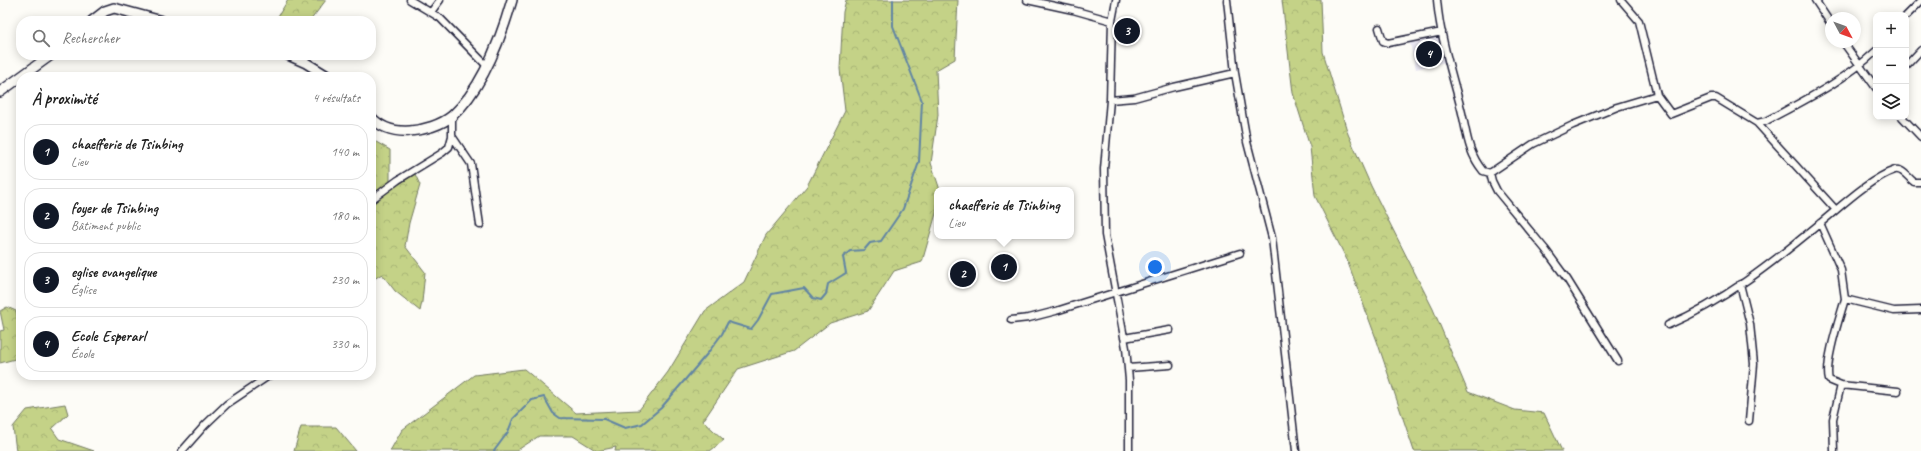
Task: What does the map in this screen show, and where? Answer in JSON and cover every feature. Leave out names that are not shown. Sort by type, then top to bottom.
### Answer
[{"type":"main road","points":[[376,122],[388,129],[403,131],[420,130],[432,127],[452,116],[467,97],[487,66],[497,45],[512,0]]},
{"type":"main road","points":[[99,16],[114,8],[144,16]]},
{"type":"main road","points":[[28,72],[44,60]]},
{"type":"main road","points":[[299,60],[321,72]]},
{"type":"main road","points":[[0,92],[16,80]]},
{"type":"street","points":[[410,0],[448,24],[487,66]]},
{"type":"street","points":[[431,12],[440,0]]},
{"type":"street","points":[[1027,0],[1051,4],[1112,21]]},
{"type":"street","points":[[1116,0],[1112,21],[1110,100],[1104,169],[1105,235],[1128,368],[1129,451]]},
{"type":"street","points":[[1227,0],[1235,73],[1247,142],[1272,238],[1296,451]]},
{"type":"street","points":[[1437,0],[1442,32],[1471,153],[1483,171],[1490,172],[1533,144],[1573,125],[1617,107],[1657,95]]},
{"type":"street","points":[[1621,0],[1639,21],[1657,95],[1671,114],[1711,98],[1716,98],[1757,123],[1836,210]]},
{"type":"street","points":[[1816,0],[1825,14]]},
{"type":"street","points":[[1909,13],[1921,1]]},
{"type":"street","points":[[1379,28],[1383,41],[1388,43],[1442,32]]},
{"type":"street","points":[[1847,48],[1859,67],[1873,84]]},
{"type":"street","points":[[1909,63],[1921,50]]},
{"type":"street","points":[[1757,123],[1766,121],[1817,94],[1859,67],[1873,54]]},
{"type":"street","points":[[1110,100],[1134,98],[1235,73]]},
{"type":"street","points":[[376,196],[449,147],[452,136],[452,116]]},
{"type":"street","points":[[1905,120],[1921,137]]},
{"type":"street","points":[[452,136],[471,164],[480,225]]},
{"type":"street","points":[[1668,325],[1689,317],[1740,284],[1782,255],[1855,194],[1896,170],[1901,170],[1914,182],[1921,182]]},
{"type":"street","points":[[1490,172],[1492,181],[1497,191],[1545,249],[1567,279],[1618,361]]},
{"type":"street","points":[[1820,223],[1841,270],[1845,299],[1835,335],[1827,373],[1829,380],[1841,385],[1898,390]]},
{"type":"street","points":[[1012,320],[1049,313],[1240,253]]},
{"type":"street","points":[[1740,284],[1750,324],[1754,364],[1749,421]]},
{"type":"street","points":[[1845,299],[1894,312],[1921,310]]},
{"type":"street","points":[[1124,338],[1170,330]]},
{"type":"street","points":[[1128,368],[1170,365]]},
{"type":"street","points":[[182,451],[221,409],[263,380]]},
{"type":"street","points":[[1834,451],[1833,420],[1841,385]]},
{"type":"shaded area","points":[[1440,32],[1446,62],[1416,69],[1409,39]]},
{"type":"green space","points":[[288,0],[326,0],[314,16],[278,16]]},
{"type":"green space","points":[[846,0],[958,0],[955,59],[936,70],[938,115],[931,163],[939,187],[934,187],[934,220],[922,262],[894,271],[868,311],[830,323],[794,351],[738,369],[703,421],[724,440],[710,451],[615,451],[616,447],[597,451],[573,436],[539,436],[516,451],[390,451],[402,430],[474,375],[524,369],[576,413],[639,410],[668,372],[705,311],[744,282],[766,235],[807,186],[845,111],[840,69],[843,12]]},
{"type":"green space","points":[[1282,0],[1321,0],[1323,52],[1348,134],[1371,186],[1433,309],[1468,392],[1515,410],[1544,413],[1562,451],[1414,451],[1377,341],[1347,260],[1315,196],[1310,147],[1293,93]]},
{"type":"green space","points":[[376,142],[390,150],[390,190],[415,174],[420,185],[409,223],[405,246],[425,272],[420,311],[395,291],[382,274],[376,278]]},
{"type":"green space","points":[[7,307],[16,311],[16,352],[15,359],[0,363],[0,331],[4,330],[0,311]]},
{"type":"green space","points":[[65,404],[68,414],[52,429],[59,439],[94,451],[16,451],[13,427],[27,410]]},
{"type":"green space","points":[[301,427],[336,427],[356,451],[294,451]]},
{"type":"waterway","points":[[494,451],[508,432],[513,419],[532,400],[544,397],[553,413],[560,418],[604,419],[625,428],[642,424],[661,408],[707,354],[722,334],[728,322],[751,329],[758,320],[772,294],[804,288],[813,298],[821,300],[826,294],[828,284],[846,273],[843,257],[850,251],[864,250],[870,243],[881,241],[903,209],[919,162],[922,101],[893,26],[893,0]]},
{"type":"place","name":"eglise evangelique","points":[[1127,31]]},
{"type":"place","name":"Ecole Esperarl","points":[[1429,54]]},
{"type":"place","name":"chaefferie de Tsinbing","points":[[1004,267]]},
{"type":"place","name":"foyer de Tsinbing","points":[[963,274]]}]
